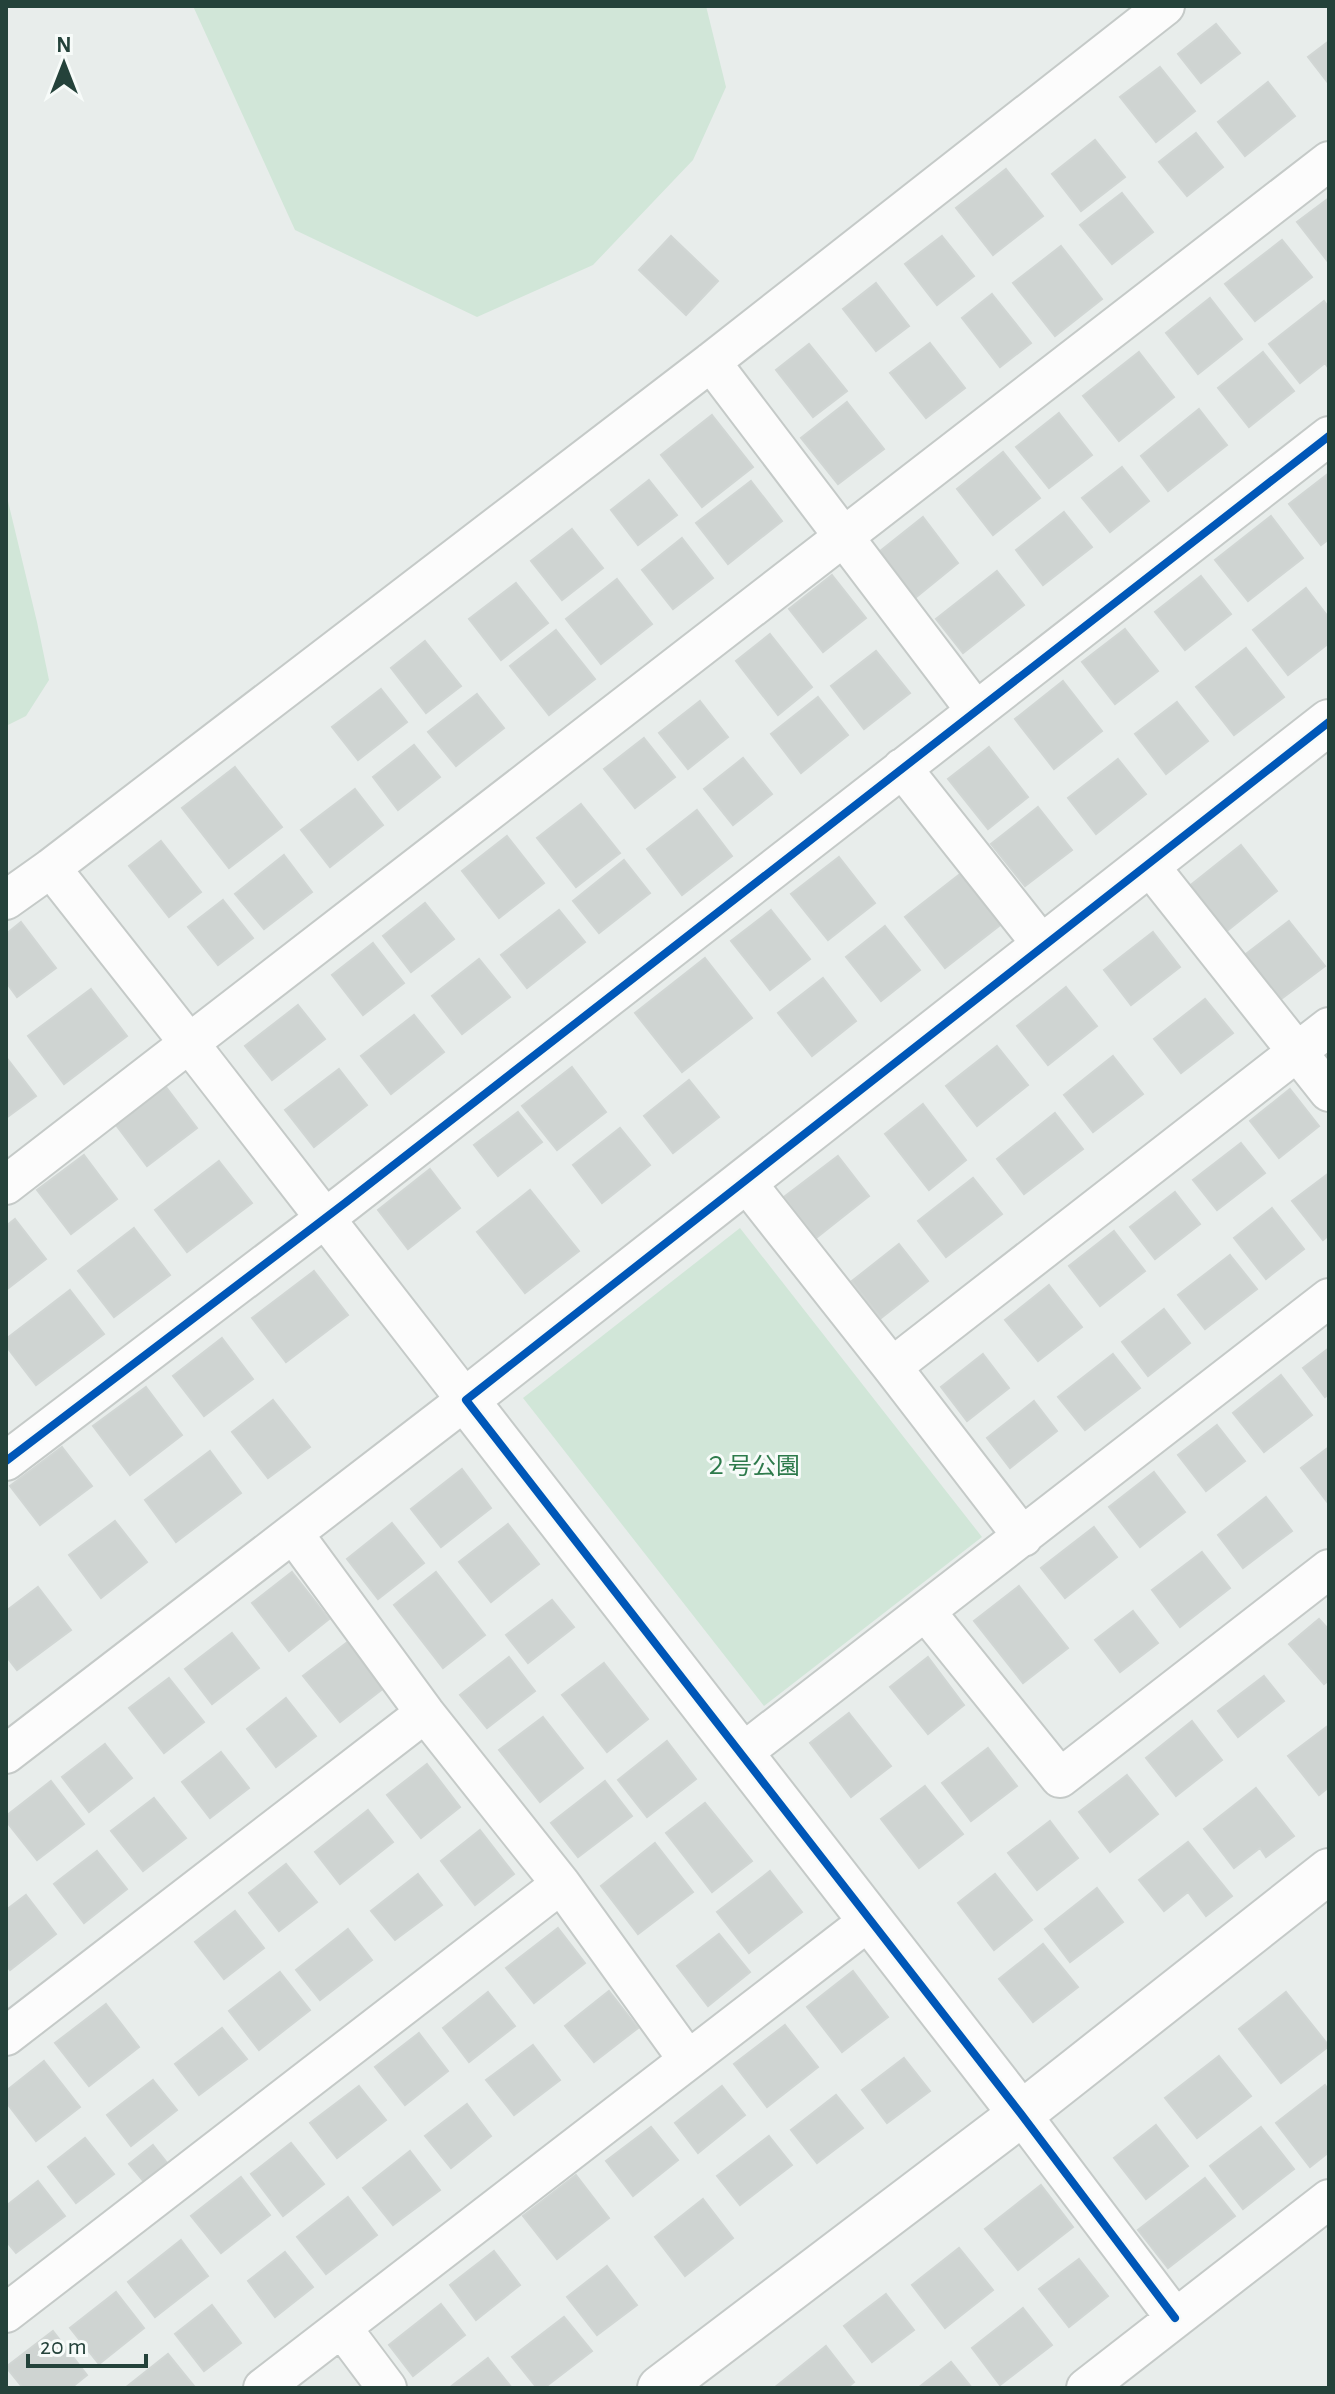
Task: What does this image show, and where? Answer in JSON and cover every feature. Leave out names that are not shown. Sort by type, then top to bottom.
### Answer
[{"type":"street","points":[[6,900],[711,362],[1165,6]]},
{"type":"street","points":[[6,1185],[1329,161]]},
{"type":"street","points":[[711,362],[976,711]]},
{"type":"street","points":[[6,1461],[325,1218],[1329,436]]},
{"type":"street","points":[[6,1754],[466,1400],[1329,722]]},
{"type":"street","points":[[902,768],[1043,946]]},
{"type":"street","points":[[1148,864],[1329,1092]]},
{"type":"street","points":[[51,868],[1021,2114],[1175,2318]]},
{"type":"street","points":[[892,1367],[1329,1027]]},
{"type":"street","points":[[745,1181],[1023,1537]]},
{"type":"street","points":[[741,1754],[1329,1298]]},
{"type":"street","points":[[293,1533],[425,1713],[561,1884],[688,2060]]},
{"type":"street","points":[[926,1612],[1060,1778],[1329,1569]]},
{"type":"street","points":[[6,2036],[425,1713]]},
{"type":"street","points":[[660,2388],[1021,2114],[1329,1871]]},
{"type":"street","points":[[6,2313],[561,1884]]},
{"type":"street","points":[[263,2388],[870,1920]]},
{"type":"street","points":[[1086,2388],[1175,2318],[1324,2215]]},
{"type":"street","points":[[342,2328],[387,2388]]},
{"type":"green space","points":[[193,6],[706,6],[726,87],[693,160],[593,265],[477,317],[295,230]]},
{"type":"green space","points":[[6,493],[49,680],[26,716],[6,726]]},
{"type":"green space","name":"２号公園","points":[[740,1228],[982,1537],[764,1706],[523,1398]]},
{"type":"building","points":[[1216,24],[1240,53],[1201,83],[1178,54]]},
{"type":"building","points":[[1329,41],[1329,84],[1308,57]]},
{"type":"building","points":[[1160,67],[1195,111],[1156,142],[1120,97]]},
{"type":"building","points":[[1268,82],[1295,116],[1245,156],[1218,122]]},
{"type":"building","points":[[1196,133],[1223,167],[1187,196],[1159,162]]},
{"type":"building","points":[[1095,140],[1125,177],[1081,211],[1052,174]]},
{"type":"building","points":[[1006,169],[1043,216],[993,255],[956,208]]},
{"type":"building","points":[[1122,193],[1153,232],[1112,264],[1080,225]]},
{"type":"building","points":[[1329,198],[1329,263],[1297,222]]},
{"type":"building","points":[[671,236],[718,281],[686,315],[639,270]]},
{"type":"building","points":[[942,236],[974,276],[937,305],[905,264]]},
{"type":"building","points":[[1282,240],[1312,277],[1255,321],[1225,284]]},
{"type":"building","points":[[1061,246],[1102,299],[1055,336],[1013,283]]},
{"type":"building","points":[[876,283],[909,326],[876,351],[843,309]]},
{"type":"building","points":[[992,294],[1031,343],[1000,367],[962,318]]},
{"type":"building","points":[[1210,298],[1242,339],[1198,374],[1166,333]]},
{"type":"building","points":[[1324,301],[1329,308],[1329,369],[1325,363],[1300,383],[1269,344]]},
{"type":"building","points":[[930,343],[965,388],[926,418],[890,373]]},
{"type":"building","points":[[809,344],[847,391],[813,417],[776,370]]},
{"type":"building","points":[[1139,352],[1174,397],[1119,441],[1083,396]]},
{"type":"building","points":[[1263,352],[1294,391],[1249,427],[1218,388]]},
{"type":"building","points":[[847,402],[884,449],[838,484],[801,438]]},
{"type":"building","points":[[1199,409],[1227,445],[1168,491],[1141,456]]},
{"type":"building","points":[[1059,413],[1092,455],[1049,488],[1016,447]]},
{"type":"building","points":[[712,415],[753,467],[702,507],[661,455]]},
{"type":"building","points":[[1003,452],[1040,498],[993,535],[957,489]]},
{"type":"building","points":[[1122,467],[1149,501],[1110,532],[1082,498]]},
{"type":"building","points":[[1329,473],[1329,539],[1321,545],[1289,504]]},
{"type":"building","points":[[649,480],[677,515],[638,545],[611,510]]},
{"type":"building","points":[[751,481],[782,521],[728,564],[696,523]]},
{"type":"building","points":[[1064,512],[1092,547],[1043,585],[1016,550]]},
{"type":"building","points":[[1271,516],[1303,558],[1248,601],[1215,560]]},
{"type":"building","points":[[923,517],[958,563],[915,598],[879,552]]},
{"type":"building","points":[[572,529],[603,568],[562,600],[531,561]]},
{"type":"building","points":[[682,538],[713,578],[673,609],[642,570]]},
{"type":"building","points":[[997,571],[1024,605],[963,653],[936,619]]},
{"type":"building","points":[[832,575],[866,618],[823,652],[789,609]]},
{"type":"building","points":[[1201,576],[1231,614],[1185,650],[1155,612]]},
{"type":"building","points":[[617,579],[652,624],[601,664],[566,619]]},
{"type":"building","points":[[516,583],[548,623],[501,660],[469,619]]},
{"type":"building","points":[[1306,588],[1329,618],[1329,643],[1288,675],[1253,630]]},
{"type":"building","points":[[1125,629],[1158,671],[1115,704],[1082,662]]},
{"type":"building","points":[[556,630],[595,679],[549,715],[510,666]]},
{"type":"building","points":[[770,634],[812,687],[778,715],[736,661]]},
{"type":"building","points":[[425,641],[461,686],[426,713],[391,668]]},
{"type":"building","points":[[1246,648],[1284,697],[1234,735],[1196,687]]},
{"type":"building","points":[[876,651],[910,693],[864,729],[831,686]]},
{"type":"building","points":[[1063,681],[1102,731],[1054,769],[1015,719]]},
{"type":"building","points":[[381,689],[407,722],[358,760],[332,727]]},
{"type":"building","points":[[477,694],[504,728],[456,766],[428,732]]},
{"type":"building","points":[[818,697],[848,735],[801,773],[771,734]]},
{"type":"building","points":[[700,701],[728,737],[688,769],[659,733]]},
{"type":"building","points":[[1177,702],[1208,741],[1166,774],[1135,734]]},
{"type":"building","points":[[644,738],[675,777],[635,808],[604,769]]},
{"type":"building","points":[[414,745],[440,777],[398,810],[373,777]]},
{"type":"building","points":[[989,747],[1028,797],[988,829],[948,779]]},
{"type":"building","points":[[743,758],[772,794],[733,825],[704,789]]},
{"type":"building","points":[[1118,759],[1146,794],[1096,834],[1068,798]]},
{"type":"building","points":[[235,767],[282,827],[229,868],[182,808]]},
{"type":"building","points":[[355,789],[383,825],[330,867],[301,830]]},
{"type":"building","points":[[581,804],[620,853],[576,887],[537,838]]},
{"type":"building","points":[[1038,807],[1072,850],[1025,886],[991,844]]},
{"type":"building","points":[[697,810],[732,856],[682,895],[647,849]]},
{"type":"building","points":[[507,836],[544,883],[499,918],[462,871]]},
{"type":"building","points":[[161,841],[201,892],[169,917],[129,866]]},
{"type":"building","points":[[1241,845],[1277,891],[1223,934],[1187,888]]},
{"type":"building","points":[[284,855],[312,892],[264,929],[235,894]]},
{"type":"building","points":[[839,857],[875,903],[828,940],[791,894]]},
{"type":"building","points":[[624,860],[650,893],[599,933],[573,901]]},
{"type":"building","points":[[964,871],[1004,922],[945,968],[905,917]]},
{"type":"building","points":[[223,900],[253,938],[218,965],[188,927]]},
{"type":"building","points":[[425,903],[454,939],[411,972],[383,936]]},
{"type":"building","points":[[559,910],[585,942],[527,988],[501,955]]},
{"type":"building","points":[[771,910],[810,959],[770,990],[731,941]]},
{"type":"building","points":[[1289,921],[1325,966],[1277,1002],[1242,957]]},
{"type":"building","points":[[21,922],[56,968],[17,997],[6,982],[6,934]]},
{"type":"building","points":[[885,926],[920,970],[881,1001],[846,957]]},
{"type":"building","points":[[1153,932],[1180,967],[1131,1005],[1104,970]]},
{"type":"building","points":[[373,943],[404,983],[363,1015],[332,975]]},
{"type":"building","points":[[705,958],[752,1018],[682,1072],[635,1013]]},
{"type":"building","points":[[479,959],[510,997],[462,1034],[432,996]]},
{"type":"building","points":[[823,978],[856,1021],[812,1056],[778,1013]]},
{"type":"building","points":[[1066,987],[1097,1026],[1048,1065],[1017,1026]]},
{"type":"building","points":[[91,989],[127,1036],[64,1084],[28,1036]]},
{"type":"building","points":[[1205,999],[1233,1033],[1181,1073],[1154,1039]]},
{"type":"building","points":[[298,1005],[325,1039],[272,1080],[245,1046]]},
{"type":"building","points":[[414,1015],[444,1052],[391,1094],[361,1056]]},
{"type":"building","points":[[997,1046],[1028,1085],[977,1126],[946,1086]]},
{"type":"building","points":[[1113,1056],[1143,1094],[1093,1132],[1064,1095]]},
{"type":"building","points":[[6,1057],[36,1096],[6,1118]]},
{"type":"building","points":[[572,1067],[606,1112],[557,1150],[522,1106]]},
{"type":"building","points":[[339,1069],[367,1105],[314,1147],[285,1110]]},
{"type":"building","points":[[689,1080],[719,1117],[673,1153],[644,1116]]},
{"type":"building","points":[[166,1087],[197,1128],[147,1166],[116,1125]]},
{"type":"building","points":[[1290,1089],[1319,1126],[1279,1158],[1250,1121]]},
{"type":"building","points":[[923,1104],[966,1160],[929,1190],[885,1134]]},
{"type":"building","points":[[518,1112],[542,1142],[498,1176],[474,1145]]},
{"type":"building","points":[[1055,1113],[1083,1149],[1024,1194],[997,1159]]},
{"type":"building","points":[[620,1128],[650,1165],[602,1203],[573,1165]]},
{"type":"building","points":[[1241,1143],[1265,1173],[1217,1210],[1193,1180]]},
{"type":"building","points":[[84,1155],[117,1199],[71,1234],[37,1190]]},
{"type":"building","points":[[838,1156],[869,1196],[816,1238],[784,1197]]},
{"type":"building","points":[[219,1161],[252,1203],[187,1252],[155,1210]]},
{"type":"building","points":[[430,1169],[460,1208],[408,1249],[378,1210]]},
{"type":"building","points":[[1329,1173],[1329,1235],[1323,1240],[1292,1201]]},
{"type":"building","points":[[973,1178],[1002,1214],[946,1257],[918,1221]]},
{"type":"building","points":[[530,1190],[579,1251],[525,1293],[477,1232]]},
{"type":"building","points":[[1175,1192],[1200,1224],[1155,1259],[1130,1227]]},
{"type":"building","points":[[1272,1208],[1304,1249],[1266,1279],[1234,1238]]},
{"type":"building","points":[[15,1219],[46,1259],[6,1290],[6,1226]]},
{"type":"building","points":[[134,1228],[170,1275],[114,1317],[78,1271]]},
{"type":"building","points":[[1114,1231],[1145,1271],[1100,1306],[1069,1266]]},
{"type":"building","points":[[899,1244],[928,1281],[881,1318],[852,1281]]},
{"type":"building","points":[[1230,1255],[1257,1289],[1205,1329],[1178,1295]]},
{"type":"building","points":[[314,1271],[348,1315],[286,1362],[252,1318]]},
{"type":"building","points":[[1049,1285],[1082,1327],[1038,1361],[1005,1320]]},
{"type":"building","points":[[70,1290],[104,1334],[36,1385],[6,1346],[6,1339]]},
{"type":"building","points":[[1164,1309],[1190,1343],[1148,1376],[1122,1342]]},
{"type":"building","points":[[222,1338],[253,1379],[204,1416],[173,1376]]},
{"type":"building","points":[[1329,1348],[1329,1394],[1325,1397],[1303,1368]]},
{"type":"building","points":[[983,1354],[1009,1388],[967,1421],[941,1387]]},
{"type":"building","points":[[1113,1354],[1140,1388],[1085,1430],[1058,1397]]},
{"type":"building","points":[[1281,1375],[1312,1415],[1264,1452],[1233,1413]]},
{"type":"building","points":[[146,1387],[182,1435],[130,1475],[93,1426]]},
{"type":"building","points":[[273,1400],[310,1447],[268,1478],[232,1432]]},
{"type":"building","points":[[1034,1401],[1057,1431],[1010,1468],[987,1438]]},
{"type":"building","points":[[1217,1425],[1245,1461],[1206,1491],[1178,1455]]},
{"type":"building","points":[[62,1447],[92,1486],[40,1525],[10,1486]]},
{"type":"building","points":[[1329,1447],[1329,1502],[1328,1503],[1301,1468]]},
{"type":"building","points":[[210,1451],[241,1493],[176,1542],[145,1500]]},
{"type":"building","points":[[462,1469],[491,1508],[441,1547],[411,1509]]},
{"type":"building","points":[[1154,1472],[1185,1512],[1140,1547],[1109,1507]]},
{"type":"building","points":[[1266,1497],[1292,1531],[1243,1568],[1218,1535]]},
{"type":"building","points":[[115,1521],[147,1562],[101,1598],[69,1555]]},
{"type":"building","points":[[392,1523],[424,1563],[378,1599],[347,1559]]},
{"type":"building","points":[[508,1524],[539,1564],[491,1602],[459,1562]]},
{"type":"building","points":[[1094,1527],[1117,1557],[1065,1598],[1041,1568]]},
{"type":"building","points":[[1202,1552],[1230,1588],[1180,1627],[1152,1590]]},
{"type":"building","points":[[292,1572],[329,1619],[289,1651],[252,1603]]},
{"type":"building","points":[[436,1572],[485,1635],[443,1668],[394,1605]]},
{"type":"building","points":[[1019,1586],[1068,1648],[1023,1683],[974,1621]]},
{"type":"building","points":[[38,1587],[71,1630],[17,1670],[6,1656],[6,1611]]},
{"type":"building","points":[[552,1600],[574,1627],[528,1663],[506,1635]]},
{"type":"building","points":[[1133,1611],[1158,1643],[1120,1672],[1095,1640]]},
{"type":"building","points":[[1319,1619],[1329,1630],[1329,1680],[1324,1684],[1289,1644]]},
{"type":"building","points":[[232,1633],[259,1668],[212,1704],[185,1669]]},
{"type":"building","points":[[349,1641],[385,1687],[340,1722],[303,1676]]},
{"type":"building","points":[[509,1657],[535,1691],[487,1728],[460,1695]]},
{"type":"building","points":[[928,1657],[964,1705],[928,1734],[890,1687]]},
{"type":"building","points":[[604,1663],[648,1719],[607,1752],[562,1695]]},
{"type":"building","points":[[1264,1676],[1284,1701],[1238,1737],[1218,1711]]},
{"type":"building","points":[[169,1678],[204,1722],[164,1753],[129,1708]]},
{"type":"building","points":[[286,1698],[316,1736],[276,1767],[247,1729]]},
{"type":"building","points":[[849,1713],[891,1766],[851,1797],[810,1743]]},
{"type":"building","points":[[543,1717],[583,1768],[540,1802],[499,1750]]},
{"type":"building","points":[[1192,1721],[1222,1760],[1176,1796],[1146,1758]]},
{"type":"building","points":[[1329,1725],[1329,1787],[1319,1795],[1288,1756]]},
{"type":"building","points":[[667,1741],[696,1779],[647,1817],[618,1780]]},
{"type":"building","points":[[105,1744],[132,1778],[89,1812],[62,1777]]},
{"type":"building","points":[[988,1748],[1017,1786],[971,1821],[942,1783]]},
{"type":"building","points":[[221,1752],[249,1788],[210,1818],[182,1782]]},
{"type":"building","points":[[427,1764],[460,1807],[421,1838],[387,1795]]},
{"type":"building","points":[[1127,1775],[1158,1814],[1110,1852],[1079,1812]]},
{"type":"building","points":[[51,1781],[84,1824],[37,1860],[6,1821],[6,1816]]},
{"type":"building","points":[[605,1781],[632,1816],[578,1857],[551,1823]]},
{"type":"building","points":[[925,1786],[963,1834],[919,1868],[881,1819]]},
{"type":"building","points":[[1256,1788],[1294,1836],[1266,1857],[1260,1848],[1234,1868],[1204,1829]]},
{"type":"building","points":[[154,1798],[186,1838],[143,1871],[111,1831]]},
{"type":"building","points":[[705,1803],[752,1861],[712,1892],[666,1833]]},
{"type":"building","points":[[368,1810],[393,1842],[340,1884],[315,1852]]},
{"type":"building","points":[[1050,1821],[1078,1858],[1037,1890],[1008,1853]]},
{"type":"building","points":[[480,1830],[514,1874],[475,1905],[441,1861]]},
{"type":"building","points":[[1188,1842],[1232,1896],[1206,1916],[1188,1892],[1164,1911],[1139,1880]]},
{"type":"building","points":[[655,1843],[693,1892],[638,1934],[601,1886]]},
{"type":"building","points":[[97,1851],[127,1889],[84,1923],[54,1884]]},
{"type":"building","points":[[286,1864],[317,1902],[279,1931],[249,1893]]},
{"type":"building","points":[[770,1871],[802,1912],[749,1953],[717,1912]]},
{"type":"building","points":[[418,1874],[442,1905],[395,1940],[371,1911]]},
{"type":"building","points":[[995,1874],[1032,1920],[994,1950],[958,1903]]},
{"type":"building","points":[[1097,1888],[1123,1922],[1070,1962],[1045,1929]]},
{"type":"building","points":[[26,1895],[56,1934],[10,1970],[6,1965],[6,1910]]},
{"type":"building","points":[[235,1911],[264,1948],[224,1979],[195,1942]]},
{"type":"building","points":[[558,1928],[585,1963],[534,2003],[506,1968]]},
{"type":"building","points":[[348,1929],[372,1960],[320,2000],[296,1970]]},
{"type":"building","points":[[719,1934],[750,1972],[708,2006],[677,1966]]},
{"type":"building","points":[[1043,1944],[1078,1987],[1033,2022],[999,1979]]},
{"type":"building","points":[[853,1971],[888,2017],[842,2052],[807,2007]]},
{"type":"building","points":[[280,1972],[310,2010],[259,2050],[229,2011]]},
{"type":"building","points":[[609,1991],[638,2028],[594,2062],[565,2026]]},
{"type":"building","points":[[488,1992],[515,2026],[469,2062],[443,2028]]},
{"type":"building","points":[[1286,1992],[1329,2046],[1281,2083],[1239,2029]]},
{"type":"building","points":[[106,2004],[139,2047],[89,2086],[55,2043]]},
{"type":"building","points":[[785,2025],[818,2067],[767,2107],[734,2064]]},
{"type":"building","points":[[222,2028],[247,2059],[199,2095],[175,2064]]},
{"type":"building","points":[[419,2033],[448,2071],[405,2105],[375,2067]]},
{"type":"building","points":[[533,2045],[560,2080],[514,2115],[486,2080]]},
{"type":"building","points":[[1219,2056],[1251,2096],[1197,2138],[1165,2098]]},
{"type":"building","points":[[904,2058],[930,2091],[887,2123],[862,2090]]},
{"type":"building","points":[[44,2061],[80,2107],[36,2141],[6,2102],[6,2091]]},
{"type":"building","points":[[153,2080],[177,2110],[131,2146],[107,2115]]},
{"type":"building","points":[[1325,2085],[1329,2091],[1329,2152],[1310,2167],[1276,2123]]},
{"type":"building","points":[[359,2086],[386,2120],[337,2158],[310,2123]]},
{"type":"building","points":[[722,2086],[745,2115],[698,2153],[675,2123]]},
{"type":"building","points":[[836,2095],[863,2128],[817,2163],[791,2130]]},
{"type":"building","points":[[467,2104],[491,2136],[451,2168],[425,2136]]},
{"type":"building","points":[[1156,2125],[1188,2166],[1146,2199],[1114,2158]]},
{"type":"building","points":[[651,2127],[678,2160],[633,2196],[606,2161]]},
{"type":"building","points":[[1261,2127],[1294,2169],[1243,2209],[1210,2166]]},
{"type":"building","points":[[769,2136],[792,2165],[740,2205],[717,2176]]},
{"type":"building","points":[[85,2138],[114,2174],[76,2203],[48,2167]]},
{"type":"building","points":[[291,2143],[324,2184],[283,2216],[251,2174]]},
{"type":"building","points":[[153,2145],[168,2164],[144,2182],[129,2164]]},
{"type":"building","points":[[410,2151],[440,2190],[393,2225],[363,2188]]},
{"type":"building","points":[[576,2175],[609,2218],[557,2259],[523,2216]]},
{"type":"building","points":[[241,2177],[270,2215],[221,2253],[191,2216]]},
{"type":"building","points":[[1205,2178],[1235,2216],[1168,2268],[1138,2230]]},
{"type":"building","points":[[38,2181],[65,2216],[16,2253],[6,2241],[6,2206]]},
{"type":"building","points":[[1041,2185],[1073,2227],[1018,2270],[985,2229]]},
{"type":"building","points":[[348,2197],[377,2235],[326,2274],[297,2237]]},
{"type":"building","points":[[703,2199],[733,2238],[685,2276],[655,2237]]},
{"type":"building","points":[[181,2240],[208,2276],[155,2317],[128,2282]]},
{"type":"building","points":[[959,2248],[993,2290],[945,2328],[912,2285]]},
{"type":"building","points":[[494,2251],[520,2285],[476,2320],[450,2285]]},
{"type":"building","points":[[285,2252],[313,2287],[275,2317],[248,2281]]},
{"type":"building","points":[[1079,2259],[1108,2296],[1069,2327],[1039,2289]]},
{"type":"building","points":[[607,2266],[637,2305],[597,2335],[567,2297]]},
{"type":"building","points":[[116,2292],[144,2328],[99,2364],[70,2328]]},
{"type":"building","points":[[886,2294],[914,2330],[872,2362],[844,2326]]},
{"type":"building","points":[[441,2304],[465,2335],[413,2376],[389,2345]]},
{"type":"building","points":[[212,2305],[241,2343],[204,2371],[175,2334]]},
{"type":"building","points":[[1023,2308],[1052,2345],[1000,2385],[972,2348]]},
{"type":"building","points":[[564,2317],[592,2351],[544,2388],[537,2388],[512,2357]]},
{"type":"building","points":[[53,2331],[87,2375],[71,2388],[23,2388],[6,2367]]},
{"type":"building","points":[[826,2346],[854,2382],[847,2388],[774,2388]]},
{"type":"building","points":[[168,2354],[194,2386],[125,2388]]},
{"type":"building","points":[[488,2358],[512,2388],[449,2388]]},
{"type":"building","points":[[951,2362],[972,2388],[918,2388]]},
{"type":"cycle path","points":[[6,1461],[345,1203],[1329,436]]},
{"type":"cycle path","points":[[1175,2318],[1021,2114],[466,1400],[1329,722]]}]
